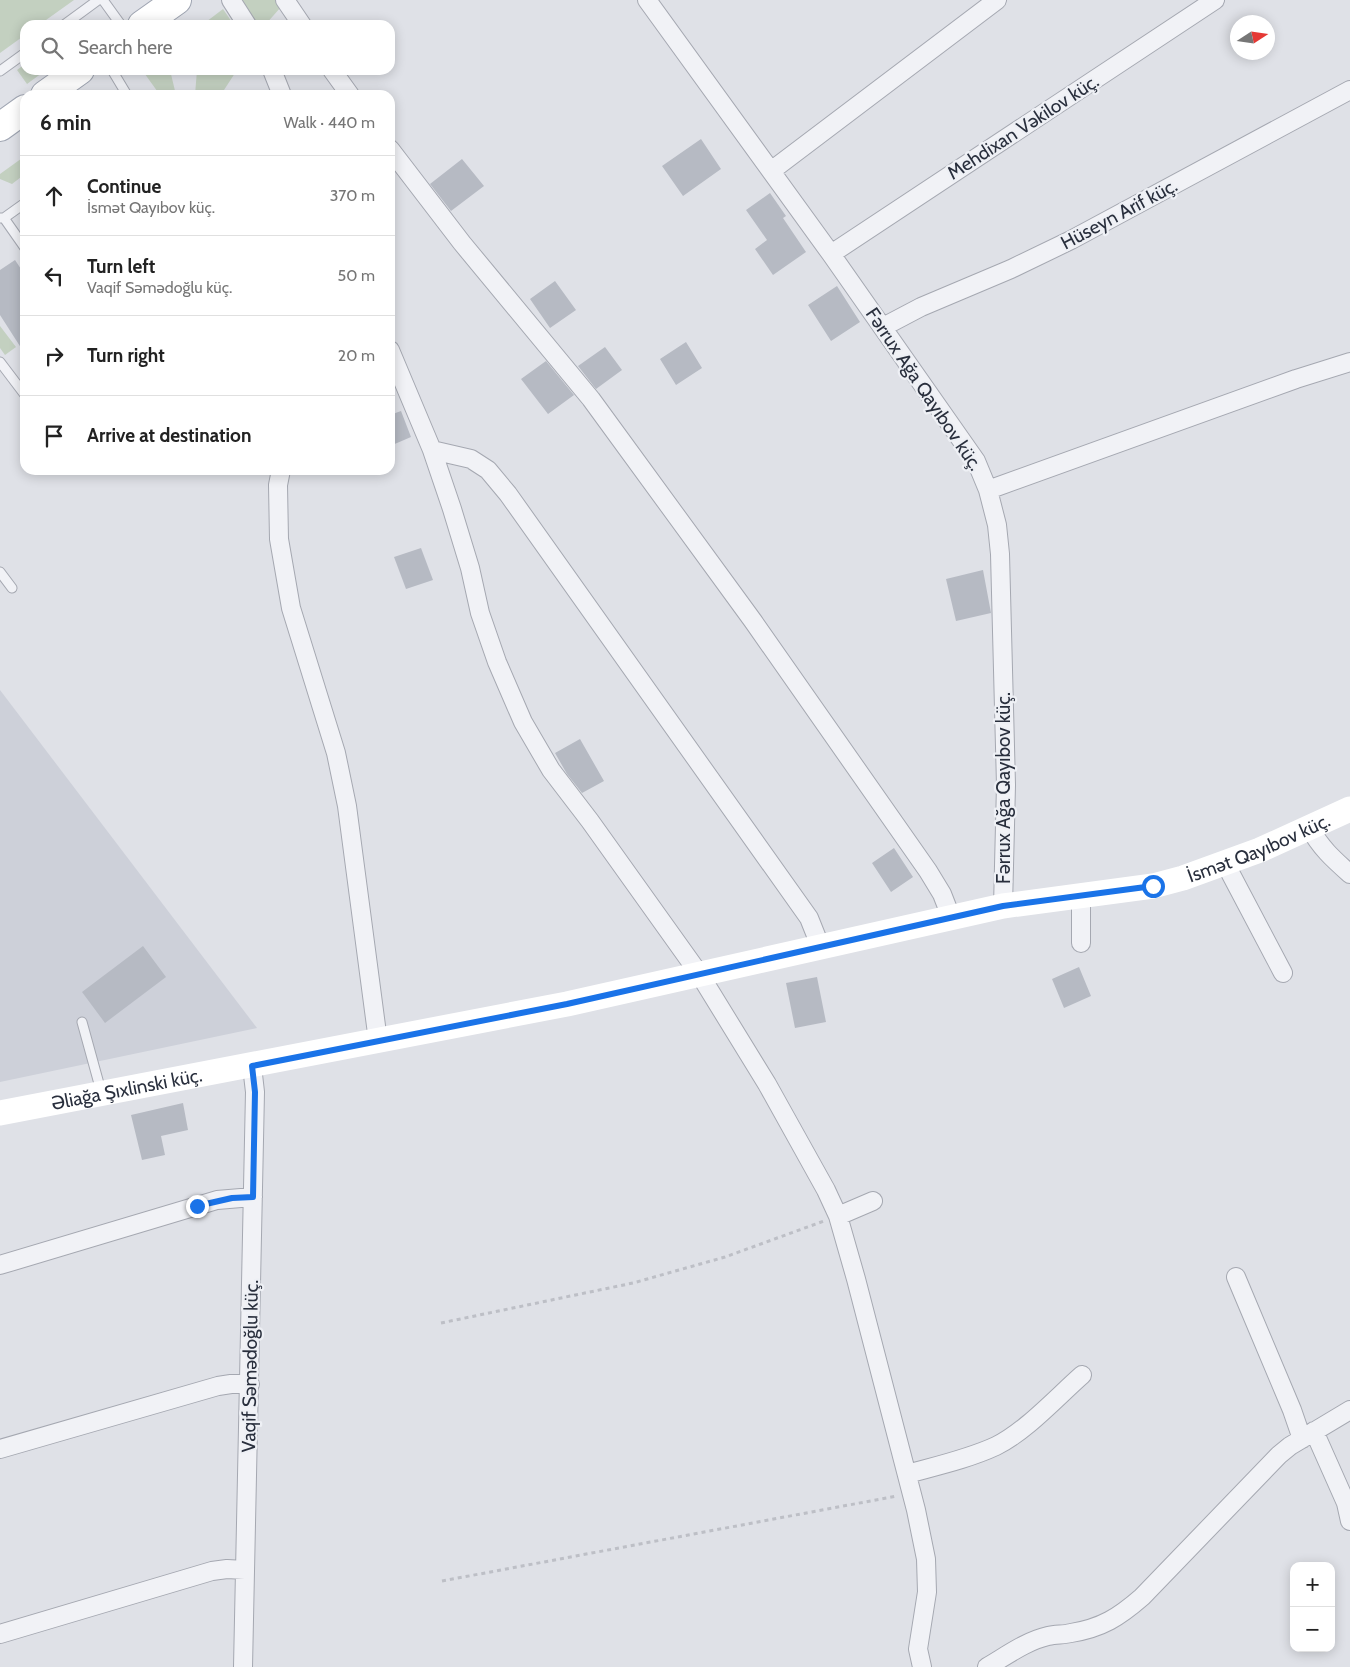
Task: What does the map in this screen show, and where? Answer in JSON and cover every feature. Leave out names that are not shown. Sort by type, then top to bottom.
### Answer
[{"type":"main road","points":[[149,20],[177,0]]},
{"type":"main road","points":[[52,90],[73,75]]},
{"type":"street","points":[[231,0],[244,20]]},
{"type":"street","points":[[285,0],[299,20]]},
{"type":"street","name":"Fərrux Ağa Qayıbov küç.","points":[[647,0],[883,327],[976,462],[988,490],[997,525],[1000,554],[1006,785],[1003,906]]},
{"type":"street","points":[[771,171],[997,0]]},
{"type":"street","name":"Mehdixan Vəkilov küç.","points":[[831,254],[1215,0]]},
{"type":"street","points":[[274,75],[280,90]]},
{"type":"street","points":[[336,75],[346,90]]},
{"type":"street","name":"Hüseyn Arif küç.","points":[[883,327],[922,307],[1011,269],[1071,240],[1350,90]]},
{"type":"street","points":[[395,156],[462,243],[591,399],[626,446],[753,620],[928,871],[942,894],[951,917]]},
{"type":"street","points":[[395,362],[432,450],[470,568],[480,613],[496,662],[523,722],[551,770],[700,974],[767,1084],[826,1190],[838,1216],[912,1493],[926,1559],[928,1592],[918,1649],[920,1666]]},
{"type":"street","points":[[988,490],[1296,379],[1350,362]]},
{"type":"street","points":[[432,450],[471,459],[488,470],[508,494],[809,918],[821,948]]},
{"type":"street","points":[[280,475],[278,485],[279,539],[291,608],[336,753],[347,806],[378,1041]]},
{"type":"street","name":"İsmət Qayıbov küç.","points":[[252,1066],[567,1004],[1003,906],[1153,886],[1260,850],[1350,809]]},
{"type":"street","points":[[1309,827],[1319,845],[1350,874]]},
{"type":"street","points":[[1225,863],[1283,973]]},
{"type":"street","points":[[1081,895],[1081,943]]},
{"type":"street","name":"Əliağa Şıxlinski küç.","points":[[0,1113],[252,1066]]},
{"type":"street","name":"Vaqif Səmədoğlu küç.","points":[[243,1667],[255,1092],[252,1066]]},
{"type":"street","points":[[0,1265],[218,1200],[253,1197]]},
{"type":"street","points":[[838,1216],[873,1201]]},
{"type":"street","points":[[1236,1277],[1292,1410],[1346,1503],[1350,1521]]},
{"type":"street","points":[[907,1474],[964,1458],[996,1446],[1016,1434],[1082,1375]]},
{"type":"street","points":[[0,1449],[218,1386],[250,1384]]},
{"type":"street","points":[[987,1667],[1028,1643],[1049,1636],[1072,1633],[1102,1625],[1122,1614],[1142,1597],[1279,1455],[1350,1410]]},
{"type":"street","points":[[0,1634],[212,1571],[227,1569],[245,1570]]},
{"type":"lane","points":[[71,20],[98,0]]},
{"type":"lane","points":[[103,0],[117,20]]},
{"type":"lane","points":[[0,71],[20,57]]},
{"type":"lane","points":[[115,75],[125,90]]},
{"type":"lane","points":[[20,206],[2,218],[20,241]]},
{"type":"lane","points":[[0,362],[20,388]]},
{"type":"lane","points":[[0,572],[12,588]]},
{"type":"lane","points":[[82,1022],[102,1094]]},
{"type":"path","points":[[441,1323],[633,1283],[725,1257],[838,1216]]},
{"type":"path","points":[[442,1581],[912,1493]]},
{"type":"shaded area","points":[[0,690],[257,1028],[0,1082]]},
{"type":"green space","points":[[0,0],[74,0],[46,20],[20,20],[20,39],[0,53]]},
{"type":"green space","points":[[239,0],[276,0],[281,7],[269,20],[253,20]]},
{"type":"green space","points":[[223,9],[231,20],[209,20]]},
{"type":"green space","points":[[21,75],[39,75],[27,84]]},
{"type":"green space","points":[[146,75],[171,75],[175,90],[156,90]]},
{"type":"green space","points":[[197,75],[234,75],[224,90],[195,90]]},
{"type":"green space","points":[[20,160],[20,178],[12,184],[0,179],[0,174]]},
{"type":"green space","points":[[0,326],[16,347],[5,355],[0,348]]},
{"type":"building","points":[[701,139],[721,169],[683,196],[662,166]]},
{"type":"building","points":[[462,159],[484,186],[451,211],[430,184]]},
{"type":"building","points":[[770,193],[786,216],[783,218],[806,252],[773,275],[755,249],[767,240],[746,210]]},
{"type":"building","points":[[15,260],[20,268],[20,346],[0,315],[0,270]]},
{"type":"building","points":[[555,281],[576,310],[550,328],[530,299]]},
{"type":"building","points":[[837,286],[860,322],[831,341],[808,305]]},
{"type":"building","points":[[686,342],[702,368],[676,385],[660,359]]},
{"type":"building","points":[[605,347],[622,370],[596,389],[578,366]]},
{"type":"building","points":[[546,361],[574,395],[548,414],[521,379]]},
{"type":"building","points":[[401,411],[411,437],[395,444],[395,413]]},
{"type":"building","points":[[421,548],[433,580],[406,589],[394,557]]},
{"type":"building","points":[[983,570],[991,613],[956,621],[946,579]]},
{"type":"building","points":[[580,739],[604,781],[582,793],[567,774],[555,753]]},
{"type":"building","points":[[894,848],[913,877],[891,892],[872,863]]},
{"type":"building","points":[[143,946],[166,977],[105,1023],[82,992]]},
{"type":"building","points":[[1079,967],[1091,996],[1064,1008],[1052,979]]},
{"type":"building","points":[[817,977],[826,1022],[795,1028],[786,983]]},
{"type":"building","points":[[183,1103],[188,1130],[161,1136],[165,1155],[142,1160],[131,1115]]},
{"type":"route","points":[[197,1206],[218,1200],[253,1197],[255,1092],[252,1066],[567,1004],[1003,906],[1153,886]]}]
